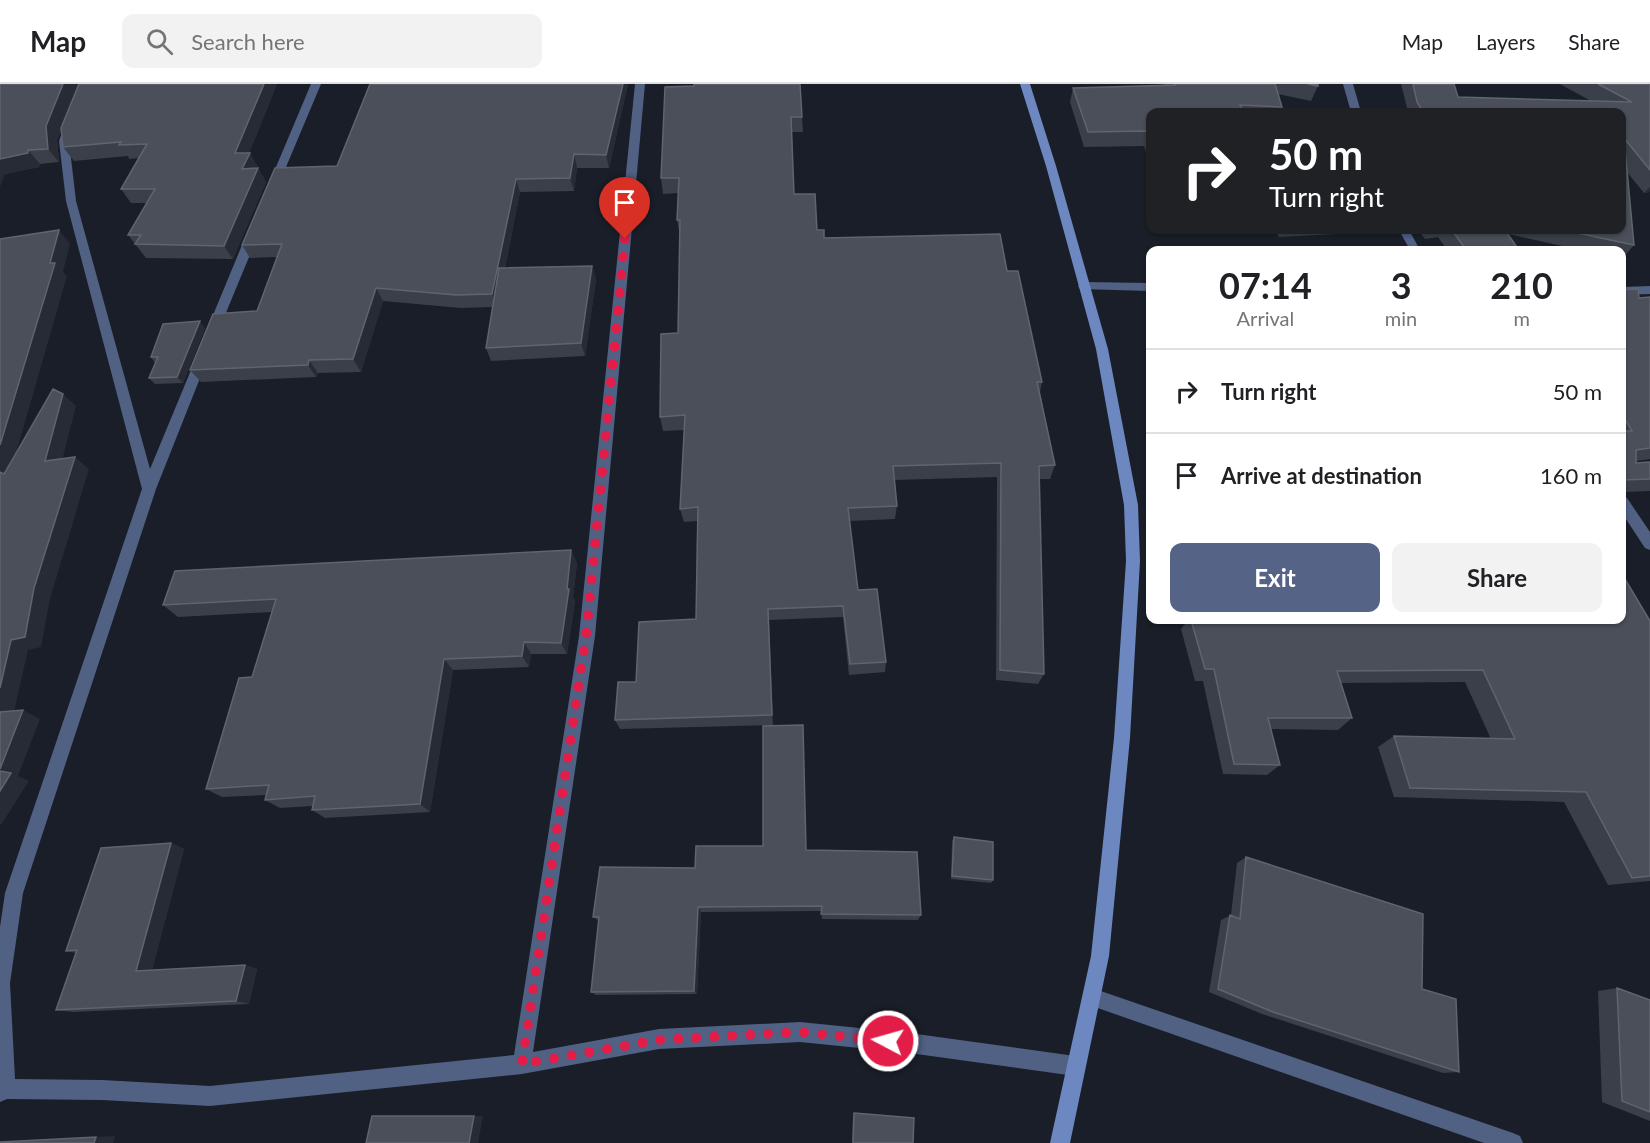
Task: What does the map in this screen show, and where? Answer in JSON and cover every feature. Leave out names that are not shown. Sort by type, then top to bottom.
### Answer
[{"type":"street","points":[[266,201],[316,84]]},
{"type":"street","points":[[522,1064],[586,636],[640,84]]},
{"type":"street","points":[[1025,84],[1051,166],[1101,349],[1131,505],[1133,561],[1121,750],[1100,956],[1060,1143]]},
{"type":"street","points":[[1348,84],[1355,108]]},
{"type":"street","points":[[72,123],[64,141],[71,201],[149,489]]},
{"type":"street","points":[[257,222],[149,489],[14,893],[1,983],[3,1091],[102,1090],[210,1096],[522,1064],[658,1040],[800,1032],[909,1043],[1075,1066]]},
{"type":"street","points":[[1084,286],[1146,287]]},
{"type":"street","points":[[1626,291],[1650,290]]},
{"type":"street","points":[[1626,508],[1650,544]]},
{"type":"street","points":[[1092,997],[1514,1143]]},
{"type":"building","points":[[0,84],[63,84],[46,126],[48,149],[28,150],[28,153],[0,159]]},
{"type":"building","points":[[79,84],[264,84],[235,153],[250,153],[242,169],[258,168],[224,246],[135,244],[141,235],[128,235],[155,189],[121,189],[147,144],[119,145],[121,142],[63,147],[61,128]]},
{"type":"building","points":[[370,84],[623,84],[606,155],[574,154],[570,178],[516,179],[492,294],[456,295],[376,288],[353,359],[309,360],[308,365],[190,370],[213,314],[257,311],[282,244],[242,245],[275,168],[337,166]]},
{"type":"building","points":[[694,84],[800,84],[802,117],[791,117],[794,194],[815,194],[817,230],[824,230],[824,238],[1000,234],[1007,271],[1018,271],[1042,382],[1037,382],[1055,465],[1039,466],[1044,674],[1000,670],[1001,463],[893,466],[897,506],[848,508],[858,590],[877,589],[886,662],[850,664],[843,606],[768,609],[772,715],[615,720],[618,682],[636,682],[639,622],[696,619],[698,507],[680,509],[685,415],[660,417],[661,334],[678,333],[680,220],[677,220],[679,178],[661,178],[665,87],[694,86]]},
{"type":"building","points":[[1275,84],[1282,107],[1240,105],[1242,108],[1146,108],[1146,131],[1088,132],[1073,88]]},
{"type":"building","points":[[1413,84],[1454,84],[1458,97],[1632,102],[1598,84],[1650,84],[1650,170],[1626,140],[1626,108],[1421,108]]},
{"type":"building","points":[[1626,159],[1634,245],[1582,234],[1626,234]]},
{"type":"building","points":[[59,230],[50,263],[55,263],[0,445],[0,239]]},
{"type":"building","points":[[1455,234],[1508,234],[1516,246],[1463,246]]},
{"type":"building","points":[[592,266],[581,343],[486,348],[499,268]]},
{"type":"building","points":[[1638,289],[1639,298],[1650,297],[1650,448],[1636,450],[1636,463],[1650,462],[1650,479],[1626,480],[1626,431],[1632,431],[1626,421],[1626,290]]},
{"type":"building","points":[[200,321],[177,377],[149,378],[158,357],[151,357],[163,324]]},
{"type":"building","points":[[53,389],[63,394],[45,461],[75,457],[34,588],[25,637],[11,640],[0,688],[0,472],[4,474]]},
{"type":"building","points":[[571,550],[567,589],[569,589],[561,643],[524,642],[522,656],[444,659],[420,804],[312,810],[315,796],[265,800],[269,785],[206,789],[239,678],[252,677],[276,599],[163,605],[175,571]]},
{"type":"building","points":[[1626,581],[1650,621],[1650,876],[1632,878],[1586,792],[1410,788],[1394,736],[1515,739],[1483,670],[1337,671],[1352,718],[1268,718],[1280,765],[1234,764],[1214,669],[1205,669],[1192,624],[1626,624]]},
{"type":"building","points":[[23,710],[0,769],[0,712]]},
{"type":"building","points":[[803,725],[806,850],[917,852],[921,915],[821,914],[822,906],[698,907],[694,991],[591,992],[599,917],[593,917],[600,867],[695,868],[696,846],[763,846],[763,726]]},
{"type":"building","points":[[0,771],[11,773],[0,791]]},
{"type":"building","points":[[954,837],[993,842],[993,880],[952,876]]},
{"type":"building","points":[[171,843],[136,971],[245,965],[236,1001],[56,1010],[77,950],[66,951],[101,848]]},
{"type":"building","points":[[1246,857],[1423,914],[1422,989],[1456,999],[1459,1072],[1273,1012],[1218,989],[1230,915],[1240,919]]},
{"type":"building","points":[[1617,988],[1650,1000],[1650,1112],[1622,1101]]},
{"type":"building","points":[[854,1113],[914,1118],[913,1143],[853,1143]]},
{"type":"building","points":[[372,1116],[474,1116],[469,1143],[366,1143]]},
{"type":"building","points":[[96,1137],[94,1143],[0,1143],[0,1142]]},
{"type":"route","points":[[625,239],[586,636],[522,1064],[658,1040],[800,1032],[888,1041]]}]
